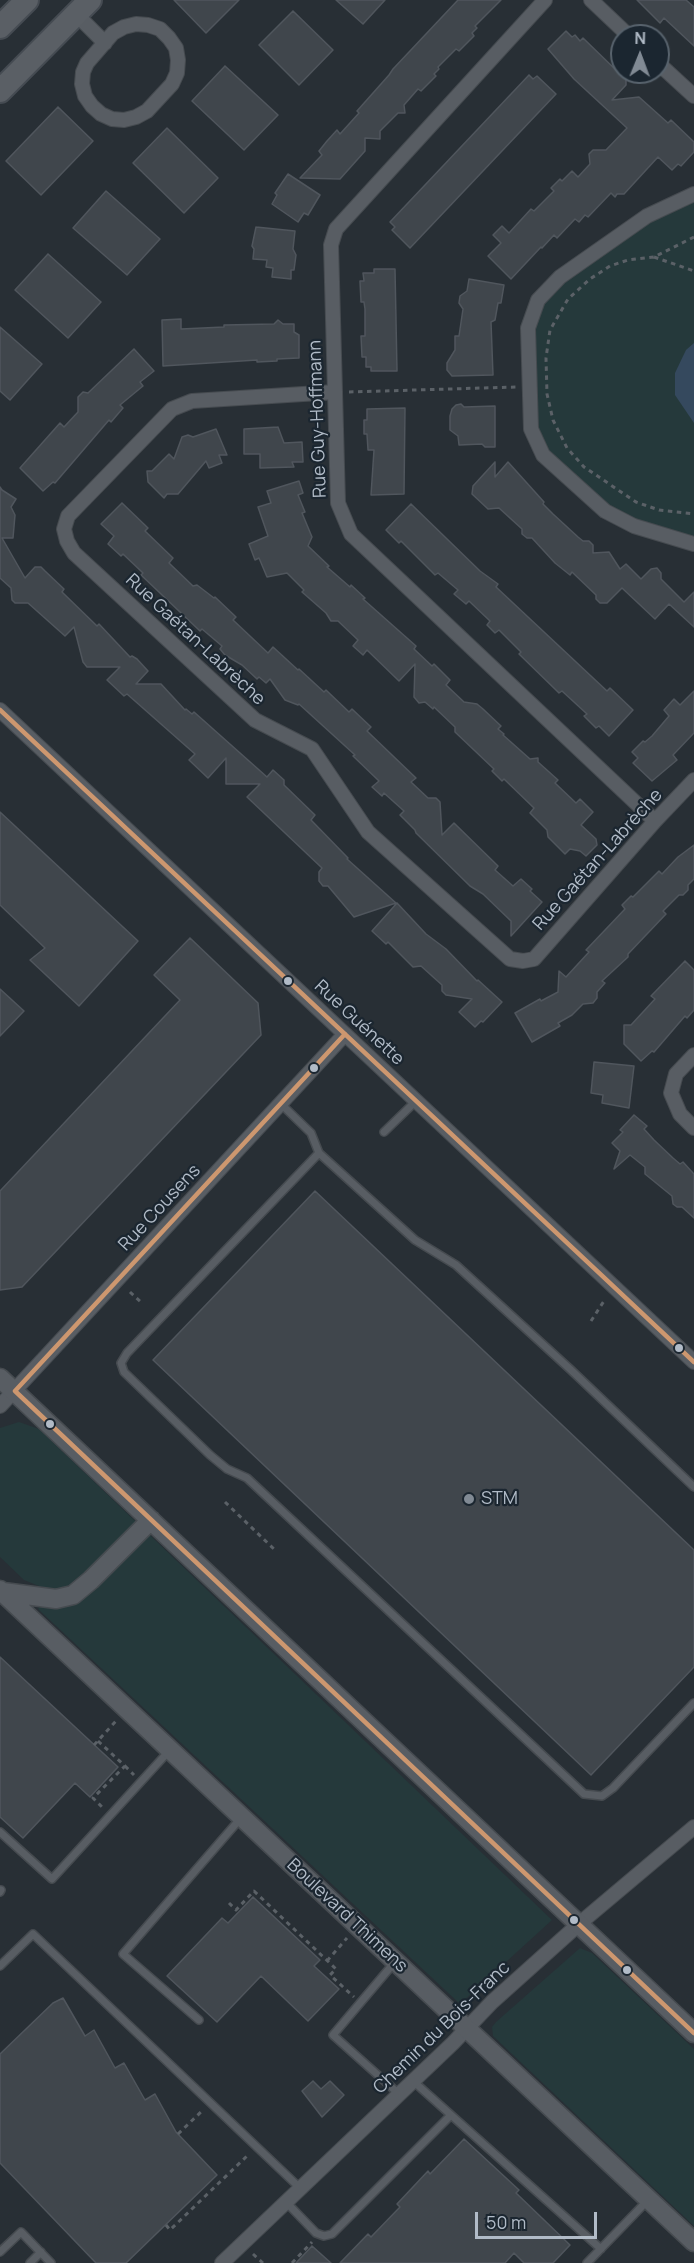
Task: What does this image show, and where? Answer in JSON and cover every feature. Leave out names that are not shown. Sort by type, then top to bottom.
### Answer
[{"type":"main road","points":[[0,27],[27,0]]},
{"type":"main road","points":[[0,91],[83,7]]},
{"type":"street","name":"Rue Guy-Hoffmann","points":[[545,0],[336,229],[331,245],[338,503],[351,534],[655,821]]},
{"type":"street","points":[[591,0],[616,24]]},
{"type":"street","points":[[83,7],[105,43]]},
{"type":"street","points":[[142,24],[160,30],[176,48],[177,73],[172,84],[147,111],[136,117],[124,120],[112,119],[101,114],[85,96],[82,84],[83,72],[87,63],[105,43],[113,33],[123,27],[142,24]]},
{"type":"street","points":[[670,74],[694,96]]},
{"type":"street","points":[[694,194],[647,216],[560,277],[538,300],[528,328],[531,429],[543,455],[605,511],[634,526],[694,544]]},
{"type":"street","name":"Rue Gaétan-Labrèche","points":[[335,392],[192,401],[172,409],[68,516],[64,529],[67,541],[74,553],[255,720],[312,749],[368,832],[510,959],[523,961],[534,958],[694,780]]},
{"type":"street","name":"Rue Guénette","points":[[0,710],[694,1362]]},
{"type":"street","name":"Rue Cousens","points":[[0,1406],[345,1034]]},
{"type":"street","points":[[694,1055],[676,1074],[671,1093],[680,1114],[694,1128]]},
{"type":"street","points":[[0,1378],[694,2033]]},
{"type":"street","points":[[1,1591],[56,1599],[73,1595],[92,1580],[150,1520]]},
{"type":"street","name":"Boulevard Thimens","points":[[1,1591],[694,2242]]},
{"type":"street","name":"Chemin du Bois-Franc","points":[[222,2263],[466,2028],[579,1924],[694,1827]]},
{"type":"lane","points":[[384,1132],[416,1101]]},
{"type":"lane","points":[[281,1104],[311,1133],[319,1154],[415,1240],[456,1265],[694,1486]]},
{"type":"lane","points":[[319,1154],[127,1353],[121,1363],[124,1372],[210,1455],[227,1469],[247,1478],[584,1794],[602,1796],[613,1788],[694,1703]]},
{"type":"lane","points":[[0,1832],[52,1879],[170,1750]]},
{"type":"lane","points":[[199,2020],[123,1954],[242,1817]]},
{"type":"lane","points":[[0,1966],[33,1934],[301,2189]]},
{"type":"lane","points":[[395,1961],[333,2035],[399,2094]]},
{"type":"lane","points":[[413,2080],[450,2116],[601,2249]]},
{"type":"lane","points":[[286,2202],[316,2233],[324,2236],[333,2234],[450,2116]]},
{"type":"lane","points":[[587,2263],[649,2200]]},
{"type":"lane","points":[[0,2252],[21,2232],[51,2263]]},
{"type":"lane","points":[[30,2263],[41,2252]]},
{"type":"path","points":[[694,237],[654,257],[628,260],[610,266],[590,279],[568,299],[550,330],[546,358],[547,394],[553,420],[567,448],[584,467],[636,502],[659,510],[694,514]]},
{"type":"path","points":[[654,257],[694,271]]},
{"type":"path","points":[[335,392],[529,387]]},
{"type":"path","points":[[130,1292],[142,1304]]},
{"type":"path","points":[[591,1321],[604,1301]]},
{"type":"path","points":[[225,1502],[276,1551]]},
{"type":"path","points":[[93,1745],[116,1721]]},
{"type":"path","points":[[95,1800],[93,1798],[125,1766],[98,1740]]},
{"type":"path","points":[[229,1903],[236,1910],[254,1891],[336,1969],[330,1976],[346,1990]]},
{"type":"path","points":[[327,1961],[347,1938]]},
{"type":"path","points":[[178,2134],[194,2120]]},
{"type":"path","points":[[166,2225],[170,2230],[249,2153]]},
{"type":"path","points":[[292,2263],[312,2241]]},
{"type":"path","points":[[252,2252],[263,2263]]},
{"type":"green space","points":[[694,194],[694,544],[634,526],[543,455],[531,429],[528,328],[560,277]]},
{"type":"green space","points":[[19,1422],[39,1429],[552,1920],[460,2004],[38,1609],[49,1590],[24,1580],[0,1557],[0,1428]]},
{"type":"green space","points":[[580,1948],[592,1953],[694,2049],[694,2226],[493,2036],[492,2027],[496,2022]]},
{"type":"water","points":[[694,343],[694,423],[675,395],[675,373],[686,350]]},
{"type":"building","points":[[174,0],[239,0],[206,33]]},
{"type":"building","points":[[336,0],[385,0],[363,24]]},
{"type":"building","points":[[458,0],[501,0],[475,26],[477,28],[472,33],[474,36],[459,51],[456,49],[438,67],[439,69],[434,74],[436,76],[421,91],[418,89],[404,105],[405,113],[398,113],[380,131],[380,139],[365,138],[365,151],[340,179],[300,178],[322,155],[319,151],[327,141],[337,130],[340,134],[393,69]]},
{"type":"building","points":[[637,0],[686,0],[694,7],[694,46],[664,18],[660,23]]},
{"type":"building","points":[[293,11],[333,50],[299,85],[259,45]]},
{"type":"building","points":[[566,31],[572,37],[575,35],[580,41],[583,38],[610,64],[610,84],[626,84],[612,100],[639,97],[668,123],[671,120],[694,142],[694,152],[681,166],[678,164],[672,170],[658,157],[624,194],[617,194],[615,197],[611,193],[588,217],[585,215],[579,222],[575,219],[557,238],[554,235],[541,247],[511,279],[488,256],[501,243],[493,235],[502,226],[509,233],[531,209],[534,211],[554,191],[551,188],[560,179],[562,181],[572,171],[578,177],[590,164],[589,154],[593,150],[606,150],[627,128],[574,79],[548,49]]},
{"type":"building","points":[[225,66],[278,115],[244,150],[192,101]]},
{"type":"building","points":[[529,75],[533,79],[537,76],[556,94],[410,248],[392,230],[395,227],[390,222]]},
{"type":"building","points":[[58,107],[93,141],[41,195],[6,161]]},
{"type":"building","points":[[167,128],[218,178],[184,213],[133,163]]},
{"type":"building","points":[[288,174],[320,195],[308,215],[304,213],[298,222],[272,204],[277,195],[275,193]]},
{"type":"building","points":[[106,191],[160,239],[127,275],[73,228]]},
{"type":"building","points":[[256,227],[295,231],[293,249],[296,255],[294,270],[291,270],[291,279],[272,277],[273,268],[266,267],[267,260],[253,259],[252,246]]},
{"type":"building","points":[[48,254],[101,302],[68,338],[15,290]]},
{"type":"building","points":[[374,269],[395,269],[397,371],[371,371],[371,367],[366,367],[366,357],[362,357],[361,336],[365,336],[365,309],[364,302],[361,302],[360,281],[364,281],[363,273],[374,273]]},
{"type":"building","points":[[469,279],[504,285],[501,303],[498,303],[495,320],[491,322],[493,375],[452,376],[447,370],[447,363],[455,350],[455,336],[459,336],[463,309],[459,303],[460,296],[467,291]]},
{"type":"building","points":[[181,319],[181,329],[274,324],[278,320],[283,324],[294,324],[294,332],[299,335],[299,358],[163,366],[162,320]]},
{"type":"building","points":[[0,327],[42,364],[10,400],[0,391]]},
{"type":"building","points":[[134,349],[154,371],[140,382],[143,386],[120,405],[123,408],[111,422],[109,420],[55,483],[53,482],[43,491],[20,468],[60,423],[64,427],[78,412],[78,397],[83,392],[88,393]]},
{"type":"building","points":[[461,404],[464,407],[495,406],[495,447],[485,447],[482,444],[459,445],[458,436],[450,430],[450,416],[452,409]]},
{"type":"building","points":[[405,408],[404,494],[371,495],[374,450],[368,450],[367,434],[364,434],[367,409]]},
{"type":"building","points":[[278,427],[284,443],[302,442],[303,462],[292,462],[294,467],[260,468],[260,454],[244,454],[244,429]]},
{"type":"building","points":[[216,429],[227,455],[219,455],[222,463],[209,468],[206,461],[178,494],[167,494],[164,498],[148,482],[147,471],[152,471],[169,454],[174,459],[182,437],[188,435],[193,437]]},
{"type":"building","points":[[495,462],[495,477],[508,462],[553,514],[583,541],[589,541],[593,545],[593,553],[609,552],[620,569],[626,564],[641,579],[651,569],[657,568],[661,573],[661,579],[684,602],[694,592],[694,627],[669,604],[655,619],[622,588],[607,603],[600,603],[596,595],[572,572],[570,575],[555,563],[532,538],[527,538],[522,534],[522,529],[499,508],[488,509],[472,494],[473,486]]},
{"type":"building","points":[[299,481],[303,493],[298,495],[305,512],[302,513],[312,537],[308,546],[329,566],[327,567],[350,587],[351,585],[365,598],[363,599],[416,646],[414,649],[450,680],[446,685],[464,702],[477,704],[483,709],[501,726],[498,729],[503,735],[530,759],[538,758],[538,762],[558,780],[555,783],[576,803],[580,799],[593,812],[581,825],[596,839],[597,845],[586,856],[580,851],[570,849],[565,854],[548,837],[547,830],[530,813],[534,808],[504,779],[502,781],[492,771],[494,769],[455,732],[455,727],[434,707],[433,709],[425,702],[419,703],[414,697],[415,664],[399,681],[367,650],[363,655],[353,646],[358,640],[338,621],[331,621],[287,573],[267,577],[259,558],[255,560],[249,544],[268,536],[258,507],[271,503],[267,491]]},
{"type":"building","points":[[0,487],[16,499],[11,507],[15,515],[13,538],[2,538],[25,578],[35,567],[41,567],[64,589],[62,592],[97,626],[99,624],[130,657],[137,659],[148,671],[136,684],[161,684],[185,710],[192,714],[194,712],[267,777],[273,770],[284,780],[284,785],[315,815],[311,820],[347,859],[396,903],[354,917],[328,886],[323,886],[319,881],[319,872],[322,868],[247,797],[260,784],[226,784],[226,758],[208,778],[189,760],[195,754],[127,694],[124,696],[107,680],[120,667],[87,667],[83,662],[74,627],[65,636],[28,603],[15,603],[12,600],[11,588],[0,578]]},
{"type":"building","points":[[122,503],[148,528],[145,531],[173,558],[169,563],[193,586],[197,585],[215,597],[236,617],[233,620],[268,653],[273,647],[324,692],[326,690],[349,712],[352,709],[371,727],[367,731],[416,778],[411,782],[428,798],[436,798],[440,802],[442,835],[454,823],[498,866],[495,870],[513,886],[521,879],[532,889],[530,891],[542,902],[511,936],[511,921],[483,894],[470,886],[416,833],[400,815],[404,811],[384,793],[382,796],[372,787],[379,781],[353,756],[355,755],[299,704],[285,700],[270,679],[266,683],[259,677],[257,679],[242,665],[225,655],[220,649],[222,646],[202,629],[200,631],[141,575],[143,573],[123,554],[121,556],[108,544],[114,536],[101,524]]},
{"type":"building","points":[[411,504],[480,571],[498,584],[496,587],[607,691],[610,688],[633,710],[609,736],[599,726],[596,728],[584,716],[587,714],[562,691],[559,693],[519,654],[521,652],[499,630],[495,633],[487,625],[490,621],[469,601],[466,604],[454,594],[458,590],[438,573],[435,575],[401,541],[399,543],[386,530]]},
{"type":"building","points":[[694,691],[694,733],[673,755],[677,760],[652,781],[633,763],[638,758],[632,752],[652,736],[669,716],[664,710],[674,699],[680,705]]},
{"type":"building","points":[[0,812],[138,941],[79,1006],[30,960],[45,948],[0,905]]},
{"type":"building","points":[[694,845],[694,879],[688,885],[688,890],[683,895],[679,895],[663,911],[666,914],[628,954],[628,957],[602,981],[605,983],[597,992],[597,998],[593,1003],[583,1004],[572,1015],[558,1023],[560,1026],[532,1042],[515,1013],[558,992],[559,971],[566,977],[589,952],[586,950],[625,909],[622,905],[659,871],[662,874],[678,857]]},
{"type":"building","points":[[397,903],[426,934],[446,949],[477,981],[502,1002],[483,1022],[481,1021],[475,1027],[459,1012],[472,999],[446,995],[442,991],[442,985],[421,966],[413,967],[388,942],[386,944],[372,931]]},
{"type":"building","points":[[190,938],[258,1003],[261,1035],[22,1287],[0,1290],[0,1191],[180,1000],[154,975]]},
{"type":"building","points":[[685,961],[694,970],[694,1010],[687,1018],[685,1016],[654,1052],[652,1051],[641,1061],[624,1044],[624,1025],[631,1025],[655,999],[651,996]]},
{"type":"building","points":[[0,989],[24,1011],[0,1036]]},
{"type":"building","points":[[594,1062],[634,1066],[629,1108],[602,1103],[603,1095],[591,1093]]},
{"type":"building","points":[[634,1115],[647,1126],[644,1129],[654,1140],[680,1164],[683,1162],[694,1174],[694,1218],[682,1207],[673,1204],[672,1196],[645,1174],[645,1167],[630,1155],[614,1169],[620,1151],[612,1143],[623,1132],[620,1130]]},
{"type":"building","name":"STM","points":[[315,1191],[694,1550],[694,1667],[591,1775],[153,1360]]},
{"type":"building","points":[[0,1657],[118,1767],[90,1797],[75,1783],[23,1838],[0,1817]]},
{"type":"building","points":[[253,1897],[320,1960],[314,1966],[339,1989],[308,2021],[261,1976],[217,2022],[167,1976],[222,1918],[228,1923]]},
{"type":"building","points":[[63,1998],[85,2036],[94,2030],[115,2068],[124,2063],[145,2100],[155,2094],[176,2132],[217,2175],[126,2263],[96,2263],[0,2163],[0,2054],[53,2003]]},
{"type":"building","points":[[313,2081],[321,2089],[330,2081],[344,2095],[322,2117],[302,2091]]},
{"type":"building","points":[[464,2139],[519,2190],[516,2193],[570,2245],[553,2263],[524,2263],[514,2253],[505,2263],[340,2263],[368,2234],[371,2237],[400,2207],[397,2204],[428,2171],[430,2174]]},
{"type":"building","points":[[312,2246],[331,2263],[296,2263]]},
{"type":"transit line","points":[[0,710],[694,1362]]},
{"type":"transit line","points":[[345,1034],[15,1391],[694,2033]]},
{"type":"place","name":"STM","points":[[469,1499]]}]
